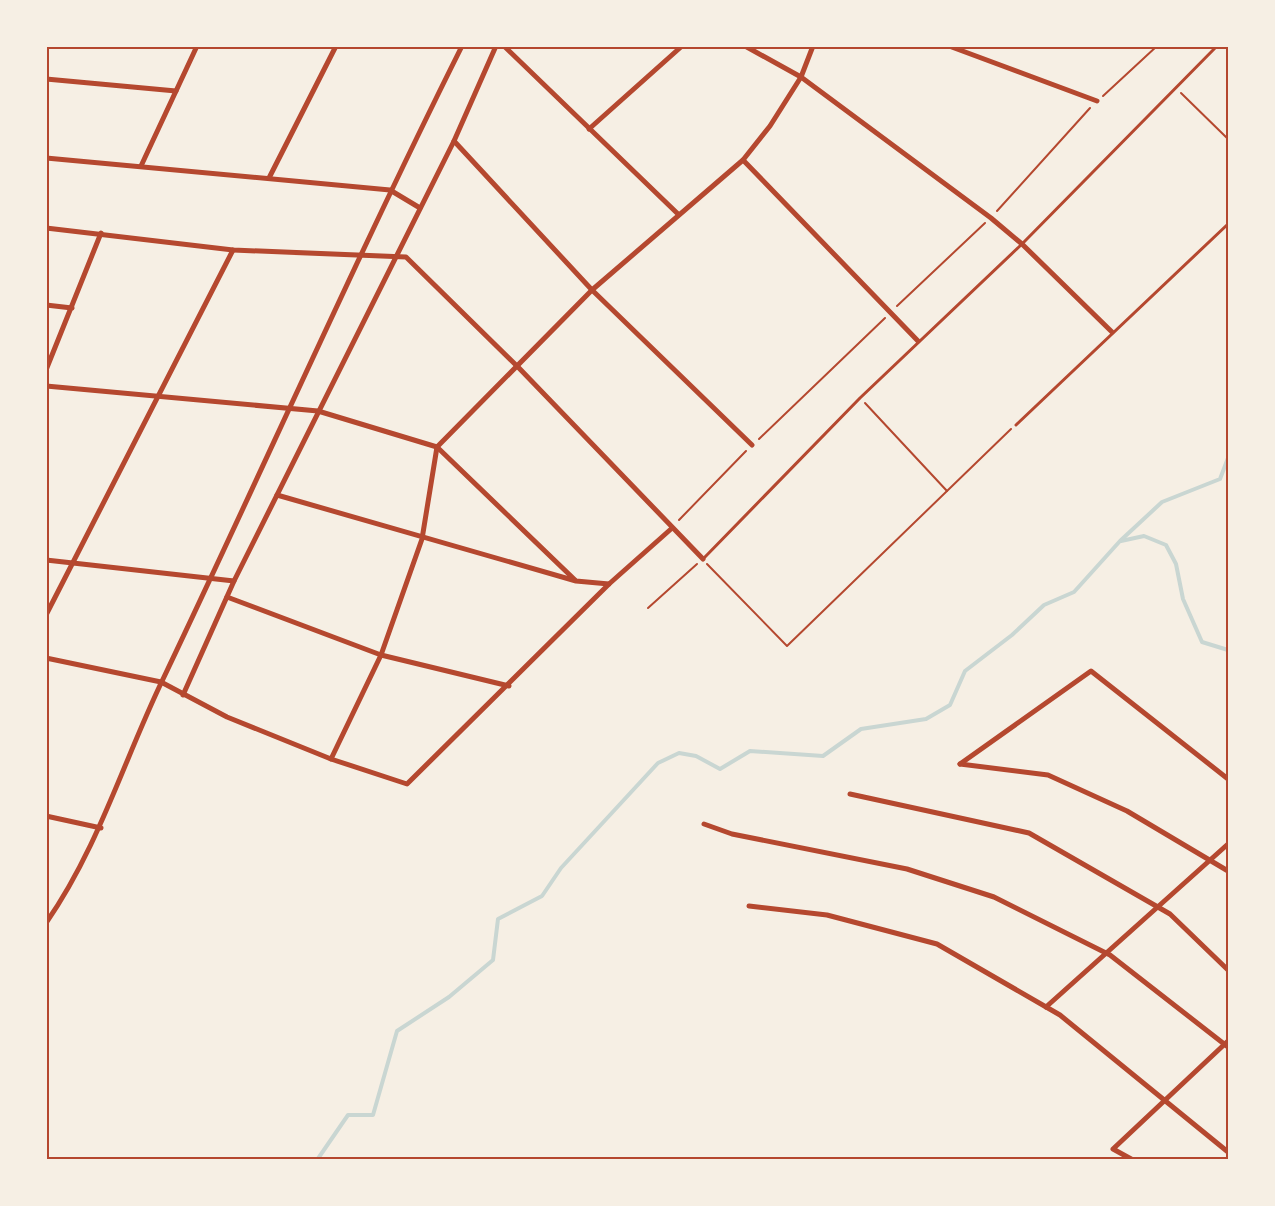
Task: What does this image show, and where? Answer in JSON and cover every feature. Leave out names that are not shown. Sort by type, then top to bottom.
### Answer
[{"type":"street","points":[[141,166],[197,46]]},
{"type":"street","points":[[269,178],[336,46]]},
{"type":"street","points":[[46,923],[62,900],[101,828],[161,682],[362,256],[390,190],[462,46]]},
{"type":"street","points":[[183,695],[234,581],[454,141],[496,46]]},
{"type":"street","points":[[504,46],[678,214]]},
{"type":"street","points":[[590,129],[682,46]]},
{"type":"street","points":[[745,46],[801,77],[991,218],[1022,244],[1112,332]]},
{"type":"street","points":[[331,759],[381,655],[422,538],[437,447],[518,367],[591,290],[743,160],[770,126],[801,77],[813,46]]},
{"type":"street","points":[[949,46],[1097,101]]},
{"type":"street","points":[[46,79],[176,91]]},
{"type":"street","points":[[454,141],[591,290],[752,445]]},
{"type":"street","points":[[46,158],[390,190],[420,208]]},
{"type":"street","points":[[743,160],[918,341]]},
{"type":"street","points":[[46,228],[233,250],[406,257],[518,367],[671,529],[703,559]]},
{"type":"street","points":[[46,370],[101,234]]},
{"type":"street","points":[[46,615],[233,250]]},
{"type":"street","points":[[46,305],[72,308]]},
{"type":"street","points":[[46,386],[318,411],[437,447],[576,581]]},
{"type":"street","points":[[277,495],[576,581],[609,584]]},
{"type":"street","points":[[46,658],[161,682],[227,717],[331,759],[407,784],[509,686],[609,584],[671,529]]},
{"type":"street","points":[[46,560],[234,581]]},
{"type":"street","points":[[227,597],[381,655],[509,686]]},
{"type":"street","points":[[1228,779],[1091,670],[960,765],[1048,775],[1126,811],[1228,871]]},
{"type":"street","points":[[850,794],[1029,833],[1170,914],[1228,970]]},
{"type":"street","points":[[46,816],[101,828]]},
{"type":"street","points":[[704,824],[732,834],[908,869],[994,897],[1106,953],[1227,1044],[1113,1149],[1133,1160]]},
{"type":"street","points":[[1046,1007],[1228,844]]},
{"type":"street","points":[[749,906],[827,915],[937,944],[1060,1015],[1228,1152]]},
{"type":"lane","points":[[703,559],[860,398],[1022,244],[1217,46]]},
{"type":"lane","points":[[1016,425],[1228,224]]},
{"type":"path","points":[[671,529],[752,445],[991,218],[1097,101],[1157,46]]},
{"type":"path","points":[[1175,87],[1228,139]]},
{"type":"path","points":[[860,398],[947,491]]},
{"type":"path","points":[[648,608],[703,559],[787,646],[1016,425]]},
{"type":"waterway","points":[[317,1160],[348,1115],[373,1115],[397,1031],[449,997],[493,960],[498,919],[542,896],[561,868],[658,763],[679,753],[696,756],[720,769],[750,751],[823,756],[861,729],[926,719],[950,705],[965,671],[1012,635],[1044,605],[1074,592],[1120,541],[1162,502],[1220,479],[1228,458]]},
{"type":"waterway","points":[[1121,541],[1144,536],[1166,545],[1176,564],[1183,599],[1202,642],[1228,650]]}]
